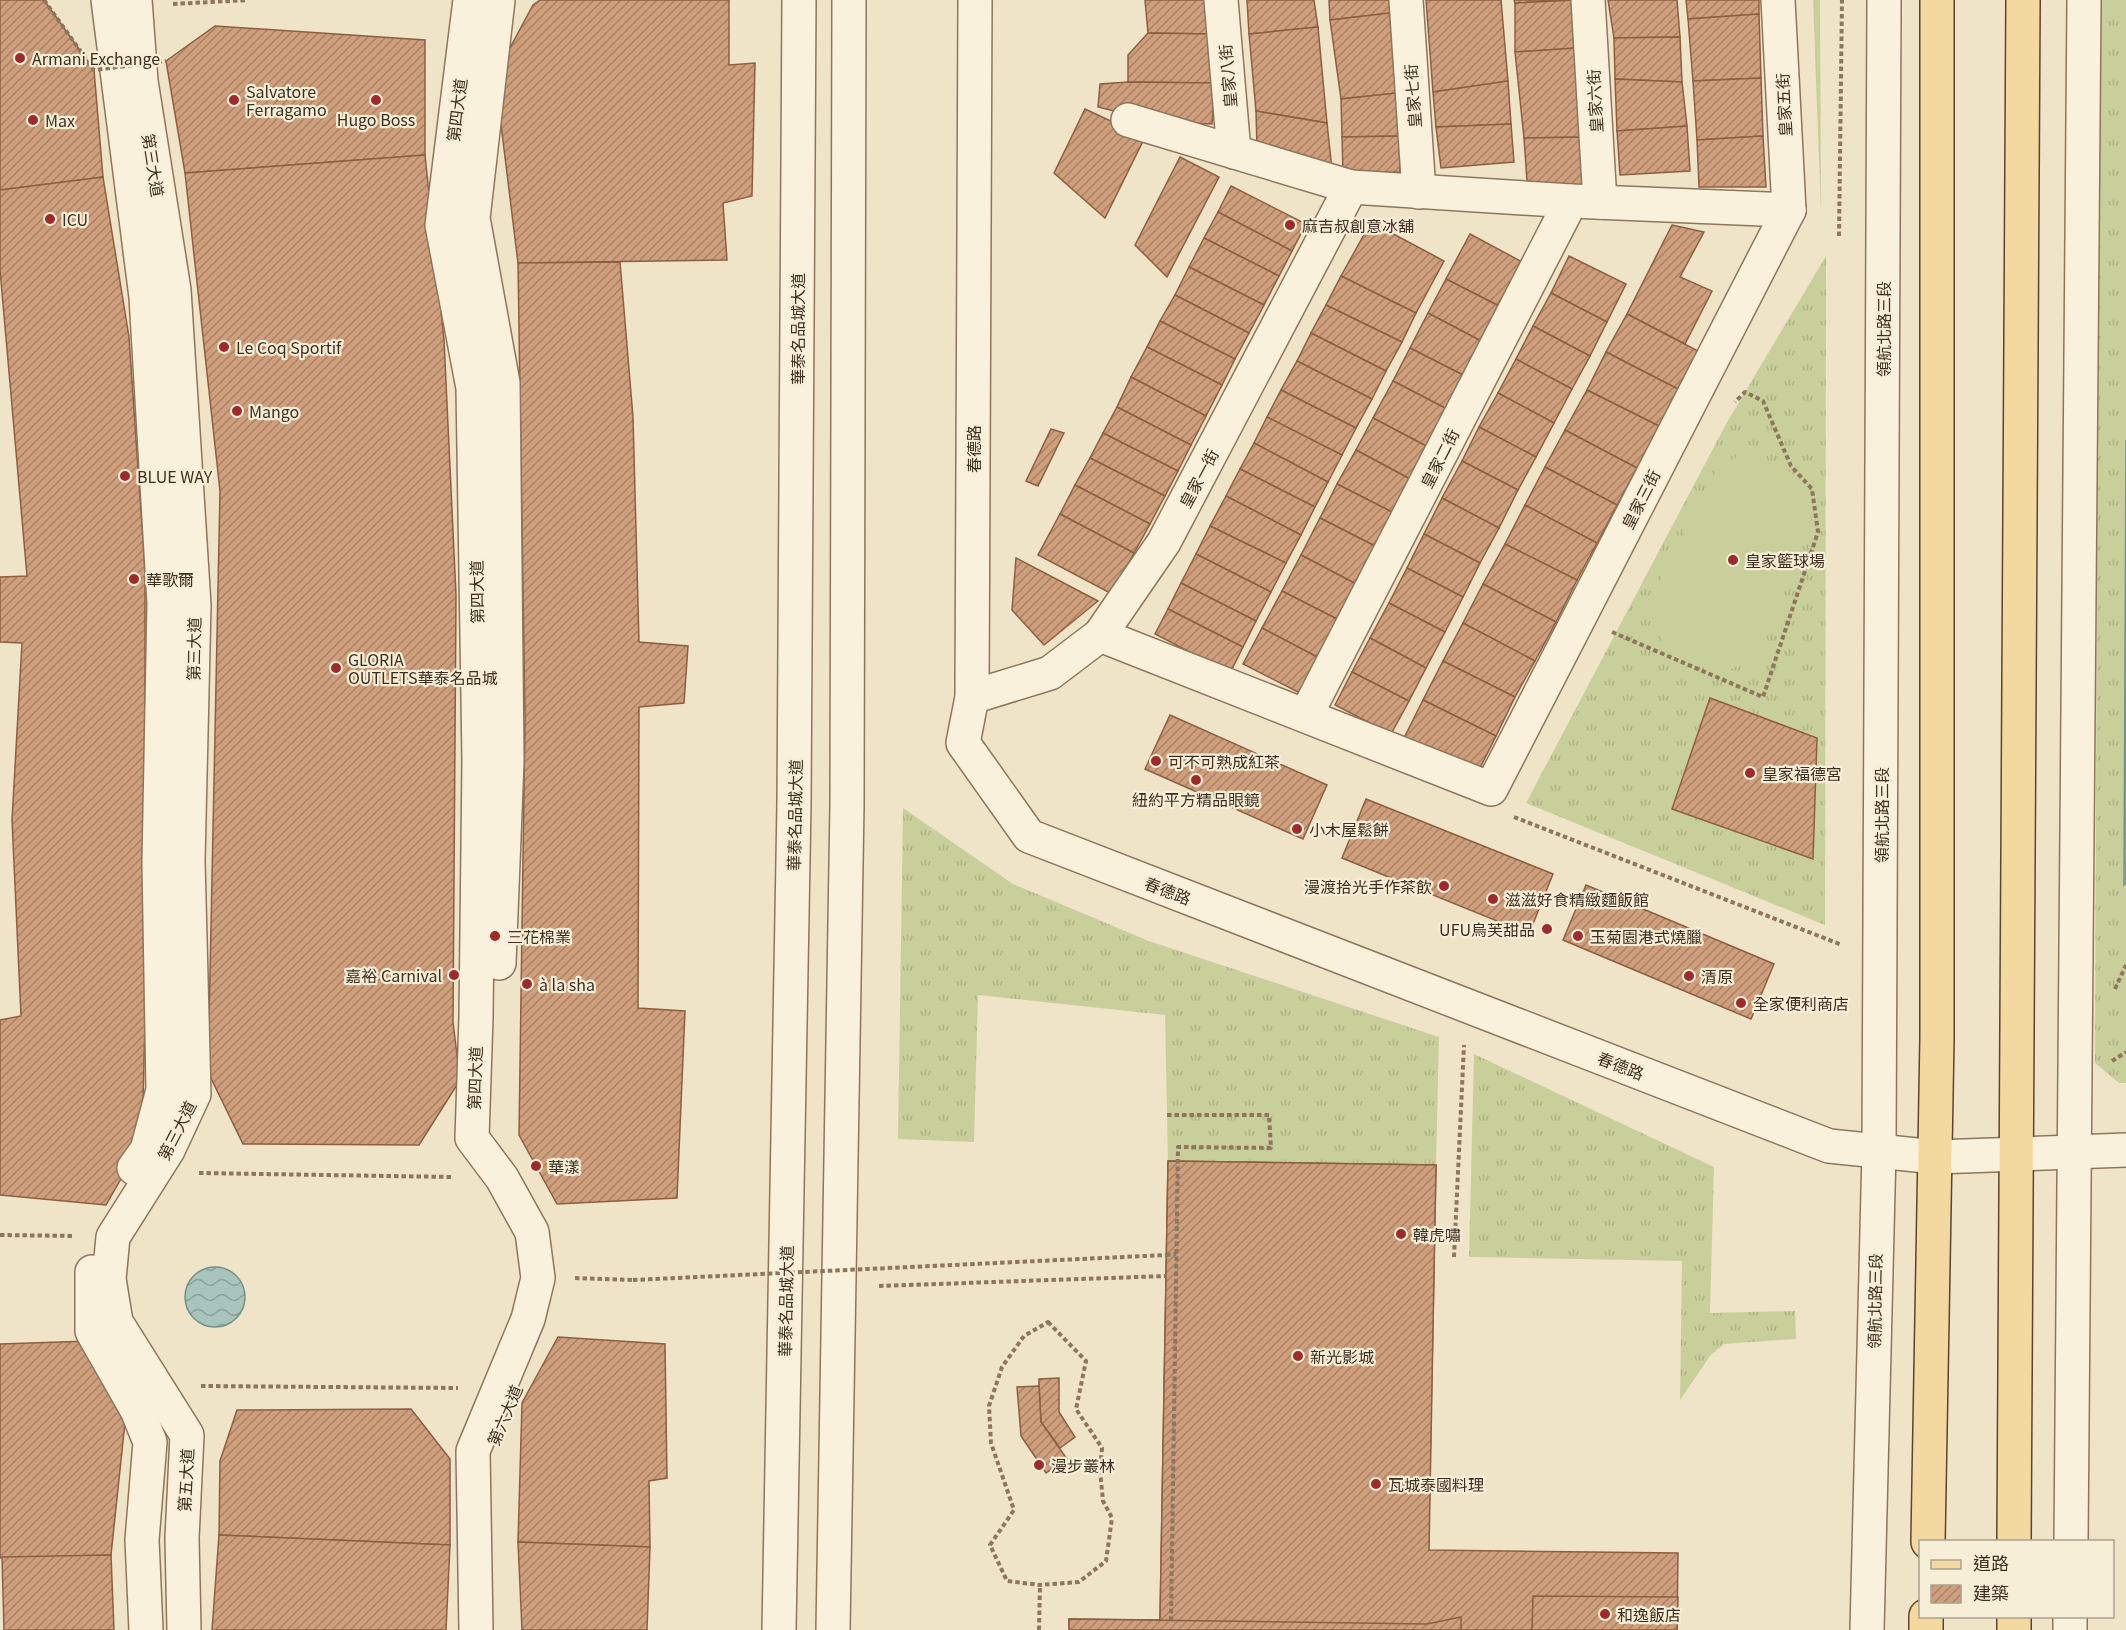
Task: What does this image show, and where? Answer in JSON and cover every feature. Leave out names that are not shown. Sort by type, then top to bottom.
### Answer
[{"type":"main road","points":[[1928,1540],[1936,1157],[1937,0]]},
{"type":"main road","points":[[2014,1540],[2023,0]]},
{"type":"street","name":"第四大道","points":[[470,0],[442,225],[473,388],[479,772],[472,1138],[502,1178],[532,1232],[547,1278]]},
{"type":"street","name":"第四大道","points":[[498,0],[473,218],[503,383],[507,761],[493,1135],[524,1172],[549,1229],[547,1278]]},
{"type":"street","name":"華泰名品城大道","points":[[778,1630],[794,804],[799,0]]},
{"type":"street","points":[[833,1630],[847,805],[849,0]]},
{"type":"street","name":"春德路","points":[[975,0],[972,698],[963,744],[1029,836],[1829,1146],[1936,1157],[2126,1150]]},
{"type":"street","name":"皇家八街","points":[[1221,0],[1234,152]]},
{"type":"street","name":"皇家七街","points":[[1406,0],[1419,192]]},
{"type":"street","name":"皇家六街","points":[[1585,201],[1588,0]]},
{"type":"street","name":"皇家五街","points":[[1778,0],[1789,210]]},
{"type":"street","name":"領航北路三段","points":[[1867,1630],[1879,1151],[1884,0]]},
{"type":"street","points":[[2071,1540],[2084,0]]},
{"type":"street","name":"第三大道","points":[[100,1278],[113,1237],[168,1150],[194,1095],[188,861],[194,605],[174,290],[141,81],[126,2]]},
{"type":"street","name":"第三大道","points":[[100,1278],[94,1236],[131,1172],[147,1150],[163,1090],[159,862],[164,603],[126,2]]},
{"type":"street","points":[[1128,120],[1351,187],[1789,210]]},
{"type":"street","name":"皇家一街","points":[[972,698],[1050,673],[1100,635],[1164,542],[1351,187]]},
{"type":"street","name":"皇家二街","points":[[1306,715],[1585,201]]},
{"type":"street","name":"皇家三街","points":[[1498,801],[1789,210]]},
{"type":"street","points":[[1100,635],[1306,715],[1498,801]]},
{"type":"street","points":[[100,1278],[92,1331],[137,1410],[150,1442],[142,1540],[146,1630]]},
{"type":"street","name":"第五大道","points":[[100,1278],[116,1322],[187,1435],[182,1538],[184,1630]]},
{"type":"street","name":"第六大道","points":[[476,1630],[473,1451],[547,1278]]},
{"type":"street","name":"第六大道","points":[[498,1630],[496,1554],[489,1451],[543,1322],[547,1278]]},
{"type":"path","points":[[44,0],[94,69],[166,61]]},
{"type":"path","points":[[126,2],[248,0]]},
{"type":"path","points":[[1839,236],[1842,0]]},
{"type":"path","points":[[1606,629],[1763,697],[1818,532],[1812,489],[1791,466],[1763,401],[1745,392],[1729,408]]},
{"type":"path","points":[[1498,801],[1843,945]]},
{"type":"path","points":[[2111,998],[2126,965]]},
{"type":"path","points":[[1454,1257],[1464,1044]]},
{"type":"path","points":[[1167,1115],[1269,1115],[1271,1148],[1178,1147],[1171,1620]]},
{"type":"path","points":[[154,1172],[502,1178]]},
{"type":"path","points":[[0,1235],[94,1236]]},
{"type":"path","points":[[547,1278],[633,1280],[1176,1254]]},
{"type":"path","points":[[879,1286],[1166,1276]]},
{"type":"path","points":[[1048,1322],[1086,1361],[1076,1408],[1102,1448],[1100,1470],[1103,1501],[1112,1518],[1106,1560],[1079,1582],[1040,1585],[1007,1581],[990,1545],[1014,1510],[991,1443],[989,1406],[1002,1367],[1024,1336],[1048,1322]]},
{"type":"path","points":[[156,1386],[499,1388]]},
{"type":"path","points":[[1039,1630],[1040,1585]]},
{"type":"green space","points":[[1813,0],[1820,0],[1821,213]]},
{"type":"green space","points":[[2099,0],[2126,0],[2126,1083],[2119,1083],[2095,1063]]},
{"type":"green space","points":[[1826,256],[1825,925],[1526,803],[1726,424]]},
{"type":"green space","name":"皇家籃球場","points":[[1742,455],[1776,462],[1809,486],[1814,512],[1758,658],[1726,671],[1685,664],[1664,643],[1645,609],[1720,464]]},
{"type":"green space","points":[[903,808],[1013,884],[1149,941],[1439,1037],[1436,1165],[1168,1161],[1165,1015],[978,995],[974,1142],[898,1139]]},
{"type":"green space","points":[[1474,1054],[1714,1167],[1710,1313],[1795,1311],[1796,1339],[1724,1344],[1710,1356],[1680,1400],[1682,1261],[1469,1257]]},
{"type":"water","points":[[2126,440],[2126,883],[2124,885]]},
{"type":"water","points":[[215,1267],[232,1272],[240,1280],[245,1297],[240,1314],[232,1322],[215,1327],[198,1322],[190,1314],[185,1297],[190,1280],[198,1272]]},
{"type":"building","points":[[0,0],[44,0],[94,70],[103,177],[0,190]]},
{"type":"building","points":[[540,0],[729,0],[729,65],[755,63],[752,196],[723,203],[727,260],[518,263],[495,76],[533,5]]},
{"type":"building","points":[[1145,0],[1207,0],[1212,34],[1148,33]]},
{"type":"building","points":[[1247,0],[1314,0],[1318,27],[1249,34]]},
{"type":"building","points":[[1329,0],[1389,0],[1390,13],[1330,20]]},
{"type":"building","points":[[1426,0],[1501,0],[1508,81],[1433,92]]},
{"type":"building","points":[[1514,0],[1571,0],[1515,3]]},
{"type":"building","points":[[1575,0],[1576,48],[1515,52],[1515,3]]},
{"type":"building","points":[[1608,0],[1677,0],[1680,37],[1614,38]]},
{"type":"building","points":[[1686,0],[1759,0],[1759,14],[1688,19]]},
{"type":"building","points":[[1390,13],[1397,93],[1341,99],[1330,20]]},
{"type":"building","points":[[1759,14],[1761,78],[1693,81],[1688,19]]},
{"type":"building","points":[[215,26],[425,40],[425,155],[185,173],[166,61]]},
{"type":"building","points":[[1318,27],[1327,123],[1256,111],[1249,34]]},
{"type":"building","points":[[1148,33],[1212,34],[1215,83],[1128,82],[1128,55]]},
{"type":"building","points":[[1680,37],[1682,82],[1615,79],[1614,38]]},
{"type":"building","points":[[1576,48],[1585,137],[1524,138],[1515,52]]},
{"type":"building","points":[[1761,78],[1763,136],[1697,140],[1693,81]]},
{"type":"building","points":[[1615,79],[1682,82],[1687,126],[1617,131]]},
{"type":"building","points":[[1508,81],[1511,124],[1436,127],[1433,92]]},
{"type":"building","points":[[1215,83],[1212,124],[1158,122],[1098,107],[1100,84]]},
{"type":"building","points":[[1397,93],[1399,136],[1342,137],[1341,99]]},
{"type":"building","points":[[1085,109],[1145,137],[1105,218],[1054,173]]},
{"type":"building","points":[[1256,111],[1327,123],[1332,170],[1257,148]]},
{"type":"building","points":[[1511,124],[1514,162],[1441,168],[1436,127]]},
{"type":"building","points":[[1687,126],[1690,171],[1620,175],[1617,131]]},
{"type":"building","points":[[1399,136],[1400,172],[1343,173],[1342,137]]},
{"type":"building","points":[[1763,136],[1766,187],[1699,187],[1697,140]]},
{"type":"building","points":[[1585,137],[1588,189],[1527,181],[1524,138]]},
{"type":"building","name":"GLORIA OUTLETS華泰名品城","points":[[425,155],[444,340],[456,595],[453,1022],[460,1080],[419,1145],[243,1144],[208,1072],[220,491],[185,173]]},
{"type":"building","points":[[1180,157],[1219,177],[1167,277],[1135,245]]},
{"type":"building","points":[[103,177],[129,337],[145,570],[145,1022],[142,1142],[106,1205],[0,1195],[0,1020],[21,1016],[12,820],[22,643],[0,642],[0,577],[27,576],[0,270],[0,190]]},
{"type":"building","points":[[1231,186],[1306,224],[1292,251],[1218,212]]},
{"type":"building","points":[[1218,212],[1292,251],[1279,276],[1204,238]]},
{"type":"building","points":[[1371,222],[1444,261],[1416,313],[1341,276]]},
{"type":"building","points":[[1672,225],[1704,232],[1680,277],[1712,291],[1685,344],[1627,314]]},
{"type":"building","points":[[1470,234],[1526,264],[1503,308],[1446,279]]},
{"type":"building","points":[[1204,238],[1279,276],[1264,305],[1189,267]]},
{"type":"building","points":[[1569,256],[1626,284],[1607,322],[1551,293]]},
{"type":"building","points":[[620,262],[633,417],[639,642],[688,646],[684,703],[639,707],[638,1008],[685,1011],[677,1198],[557,1204],[519,1135],[525,719],[518,263]]},
{"type":"building","points":[[1189,267],[1264,305],[1249,333],[1175,295]]},
{"type":"building","points":[[1341,276],[1416,313],[1402,342],[1326,305]]},
{"type":"building","points":[[1446,279],[1503,308],[1485,343],[1428,313]]},
{"type":"building","points":[[1551,293],[1607,322],[1590,356],[1533,326]]},
{"type":"building","points":[[1175,295],[1249,333],[1235,359],[1160,321]]},
{"type":"building","points":[[1326,305],[1402,342],[1386,371],[1311,333]]},
{"type":"building","points":[[1428,313],[1485,343],[1467,377],[1410,348]]},
{"type":"building","points":[[1627,314],[1698,351],[1678,389],[1606,352]]},
{"type":"building","points":[[1160,321],[1235,359],[1222,385],[1147,347]]},
{"type":"building","points":[[1533,326],[1590,356],[1572,389],[1516,359]]},
{"type":"building","points":[[1311,333],[1386,371],[1372,399],[1297,361]]},
{"type":"building","points":[[1147,347],[1222,385],[1206,416],[1131,377]]},
{"type":"building","points":[[1410,348],[1467,377],[1449,410],[1393,381]]},
{"type":"building","points":[[1606,352],[1678,389],[1659,426],[1587,390]]},
{"type":"building","points":[[1516,359],[1572,389],[1554,423],[1498,393]]},
{"type":"building","points":[[1297,361],[1372,399],[1356,428],[1281,390]]},
{"type":"building","points":[[1131,377],[1206,416],[1191,445],[1117,407]]},
{"type":"building","points":[[1393,381],[1449,410],[1430,448],[1373,418]]},
{"type":"building","points":[[1281,390],[1356,428],[1342,455],[1267,417]]},
{"type":"building","points":[[1587,390],[1659,426],[1637,468],[1565,430]]},
{"type":"building","points":[[1498,393],[1554,423],[1536,457],[1479,427]]},
{"type":"building","points":[[1117,407],[1191,445],[1178,471],[1103,433]]},
{"type":"building","points":[[1267,417],[1342,455],[1328,482],[1254,443]]},
{"type":"building","points":[[1373,418],[1430,448],[1412,480],[1356,450]]},
{"type":"building","points":[[1479,427],[1536,457],[1518,490],[1462,461]]},
{"type":"building","points":[[1051,429],[1064,433],[1038,486],[1026,481]]},
{"type":"building","points":[[1565,430],[1637,468],[1617,505],[1545,467]]},
{"type":"building","points":[[1103,433],[1178,471],[1165,496],[1090,458]]},
{"type":"building","points":[[1254,443],[1328,482],[1315,507],[1240,469]]},
{"type":"building","points":[[1356,450],[1412,480],[1394,513],[1337,484]]},
{"type":"building","points":[[1090,458],[1165,496],[1150,524],[1075,485]]},
{"type":"building","points":[[1462,461],[1518,490],[1499,528],[1442,498]]},
{"type":"building","points":[[1545,467],[1617,505],[1597,543],[1525,505]]},
{"type":"building","points":[[1240,469],[1315,507],[1301,535],[1226,496]]},
{"type":"building","points":[[1337,484],[1394,513],[1377,547],[1320,518]]},
{"type":"building","points":[[1075,485],[1150,524],[1134,553],[1060,514]]},
{"type":"building","points":[[1226,496],[1301,535],[1286,563],[1210,526]]},
{"type":"building","points":[[1442,498],[1499,528],[1480,563],[1424,534]]},
{"type":"building","points":[[1525,505],[1597,543],[1577,580],[1505,544]]},
{"type":"building","points":[[1060,514],[1134,553],[1112,594],[1038,555]]},
{"type":"building","points":[[1320,518],[1377,547],[1358,585],[1301,555]]},
{"type":"building","points":[[1210,526],[1286,563],[1271,592],[1196,554]]},
{"type":"building","points":[[1424,534],[1480,563],[1463,597],[1407,568]]},
{"type":"building","points":[[1505,544],[1577,580],[1556,622],[1483,584]]},
{"type":"building","points":[[1196,554],[1271,592],[1256,621],[1181,583]]},
{"type":"building","points":[[1301,555],[1358,585],[1339,620],[1282,591]]},
{"type":"building","points":[[1016,558],[1098,601],[1044,645],[1012,610]]},
{"type":"building","points":[[1407,568],[1463,597],[1445,632],[1389,603]]},
{"type":"building","points":[[1181,583],[1256,621],[1243,647],[1168,609]]},
{"type":"building","points":[[1483,584],[1556,622],[1535,661],[1463,623]]},
{"type":"building","points":[[1282,591],[1339,620],[1319,658],[1262,628]]},
{"type":"building","points":[[1389,603],[1445,632],[1426,668],[1370,638]]},
{"type":"building","points":[[1168,609],[1243,647],[1230,673],[1155,634]]},
{"type":"building","points":[[1463,623],[1535,661],[1515,697],[1443,661]]},
{"type":"building","points":[[1262,628],[1319,658],[1300,693],[1243,664]]},
{"type":"building","points":[[1370,638],[1426,668],[1409,701],[1352,672]]},
{"type":"building","points":[[1443,661],[1515,697],[1496,736],[1423,700]]},
{"type":"building","points":[[1352,672],[1409,701],[1391,734],[1335,705]]},
{"type":"building","name":"皇家福德宮","points":[[1710,698],[1817,738],[1813,859],[1672,809]]},
{"type":"building","points":[[1423,700],[1496,736],[1476,776],[1403,740]]},
{"type":"building","points":[[1170,715],[1327,785],[1303,839],[1145,769]]},
{"type":"building","points":[[1366,799],[1553,874],[1529,934],[1342,858]]},
{"type":"building","points":[[1586,885],[1774,964],[1751,1019],[1563,940]]},
{"type":"building","name":"新光影城","points":[[1168,1161],[1436,1165],[1427,1624],[1160,1620]]},
{"type":"building","name":"新光影城","points":[[1168,1161],[1436,1165],[1429,1550],[1678,1553],[1677,1630],[1069,1630],[1069,1619],[1160,1620]]},
{"type":"building","points":[[558,1337],[665,1344],[667,1478],[649,1481],[650,1547],[518,1542],[522,1403]]},
{"type":"building","points":[[90,1341],[126,1413],[111,1555],[0,1558],[0,1344]]},
{"type":"building","points":[[1059,1378],[1059,1412],[1075,1437],[1060,1448],[1041,1422],[1039,1386],[1039,1379]]},
{"type":"building","points":[[1039,1386],[1041,1422],[1067,1459],[1046,1473],[1021,1436],[1017,1387]]},
{"type":"building","points":[[411,1409],[450,1459],[450,1545],[219,1535],[220,1461],[237,1410]]},
{"type":"building","points":[[219,1535],[450,1545],[446,1630],[212,1630]]},
{"type":"building","points":[[518,1542],[650,1547],[647,1630],[522,1630]]},
{"type":"building","points":[[111,1555],[114,1630],[4,1630],[2,1557]]},
{"type":"building","name":"和逸飯店","points":[[1533,1596],[1678,1597],[1677,1630],[1532,1630]]},
{"type":"building","points":[[1461,1617],[1461,1630],[1069,1630],[1069,1619],[1427,1624]]},
{"type":"place","name":"Armani Exchange","points":[[20,58]]},
{"type":"place","name":"Salvatore Ferragamo","points":[[234,100]]},
{"type":"place","name":"Hugo Boss","points":[[376,100]]},
{"type":"place","name":"Max","points":[[33,120]]},
{"type":"place","name":"ICU","points":[[50,219]]},
{"type":"place","name":"麻吉叔創意冰舖","points":[[1290,225]]},
{"type":"place","name":"Le Coq Sportif","points":[[224,347]]},
{"type":"place","name":"Mango","points":[[237,411]]},
{"type":"place","name":"BLUE WAY","points":[[125,476]]},
{"type":"place","name":"皇家籃球場","points":[[1733,560]]},
{"type":"place","name":"華歌爾","points":[[134,579]]},
{"type":"place","name":"GLORIA OUTLETS華泰名品城","points":[[336,668]]},
{"type":"place","name":"可不可熟成紅茶","points":[[1156,761]]},
{"type":"place","name":"皇家福德宮","points":[[1750,773]]},
{"type":"place","name":"紐約平方精品眼鏡","points":[[1196,780]]},
{"type":"place","name":"小木屋鬆餅","points":[[1297,829]]},
{"type":"place","name":"漫渡拾光手作茶飲","points":[[1444,886]]},
{"type":"place","name":"滋滋好食精緻麵飯館","points":[[1493,899]]},
{"type":"place","name":"UFU烏芙甜品","points":[[1547,929]]},
{"type":"place","name":"三花棉業","points":[[495,936]]},
{"type":"place","name":"玉菊園港式燒臘","points":[[1578,936]]},
{"type":"place","name":"嘉裕 Carnival","points":[[454,975]]},
{"type":"place","name":"清原","points":[[1689,976]]},
{"type":"place","name":"à la sha","points":[[527,984]]},
{"type":"place","name":"全家便利商店","points":[[1741,1003]]},
{"type":"place","name":"華漾","points":[[536,1166]]},
{"type":"place","name":"韓虎嘯","points":[[1401,1234]]},
{"type":"place","name":"新光影城","points":[[1298,1356]]},
{"type":"place","name":"漫步叢林","points":[[1039,1465]]},
{"type":"place","name":"瓦城泰國料理","points":[[1376,1484]]},
{"type":"place","name":"和逸飯店","points":[[1605,1614]]}]
